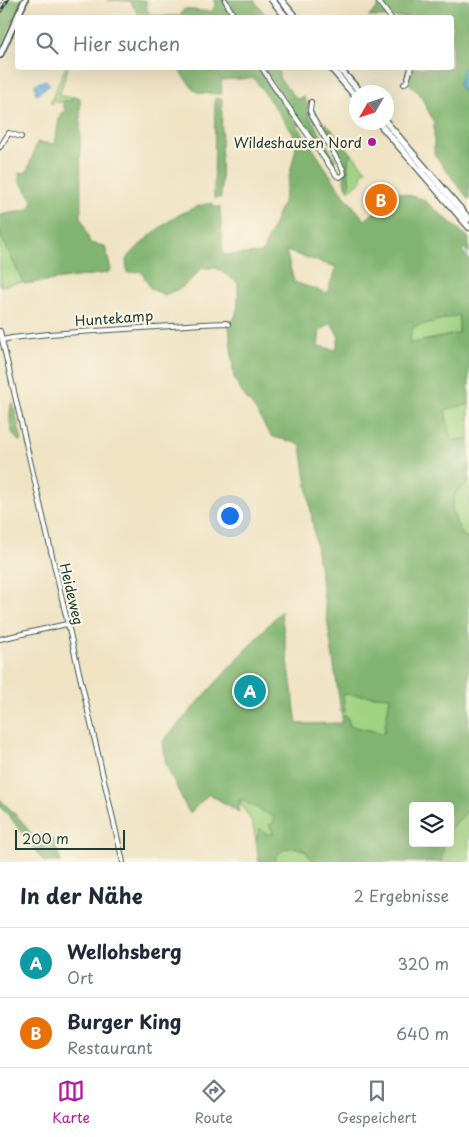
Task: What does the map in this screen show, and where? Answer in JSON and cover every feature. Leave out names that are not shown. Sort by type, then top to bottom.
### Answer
[{"type":"highway","points":[[272,0],[284,15]]},
{"type":"highway","points":[[281,0],[294,15]]},
{"type":"highway","points":[[332,70],[349,90]]},
{"type":"highway","points":[[341,70],[354,85]]},
{"type":"highway","points":[[385,130],[469,227]]},
{"type":"highway","points":[[393,130],[469,219]]},
{"type":"main road","points":[[17,15],[24,0]]},
{"type":"main road","points":[[0,55],[15,21]]},
{"type":"street","points":[[225,0],[233,15]]},
{"type":"street","points":[[377,0],[388,15]]},
{"type":"street","points":[[263,70],[337,176],[340,177],[344,174],[343,169],[312,116],[310,111],[312,102]]},
{"type":"street","points":[[404,84],[410,70]]},
{"type":"street","points":[[0,147],[9,133],[21,137]]},
{"type":"street","name":"Huntekamp","points":[[2,340],[49,334],[228,324]]},
{"type":"street","name":"Heideweg","points":[[0,331],[122,862]]},
{"type":"street","points":[[0,639],[68,624]]},
{"type":"green space","points":[[10,0],[22,0],[0,50],[0,15]]},
{"type":"green space","points":[[107,0],[146,0],[147,10],[152,15],[139,15],[130,1]]},
{"type":"green space","points":[[214,0],[223,0],[231,15],[181,15],[184,9],[211,12],[216,5]]},
{"type":"green space","points":[[227,0],[254,0],[265,15],[236,15]]},
{"type":"green space","points":[[380,0],[469,0],[469,200],[434,154],[434,123],[421,96],[408,82],[413,70],[454,70],[454,15],[391,15]]},
{"type":"green space","points":[[379,6],[386,15],[370,15]]},
{"type":"green space","points":[[64,70],[67,70],[59,96],[72,97],[71,101],[50,103]]},
{"type":"green space","points":[[179,70],[261,70],[342,193],[365,220],[398,192],[423,199],[469,238],[469,253],[465,248],[462,251],[469,259],[469,404],[445,410],[451,441],[469,438],[469,482],[455,493],[452,509],[464,537],[469,537],[469,809],[454,825],[454,802],[409,802],[409,847],[443,847],[441,862],[311,862],[313,861],[304,850],[294,847],[284,849],[274,862],[259,862],[256,841],[260,828],[265,834],[274,834],[269,825],[273,824],[274,817],[240,799],[239,812],[209,794],[190,813],[166,765],[163,741],[281,611],[297,724],[342,723],[342,716],[347,716],[350,726],[384,733],[390,697],[343,694],[345,712],[341,712],[301,446],[294,442],[273,437],[234,378],[229,326],[237,311],[238,283],[216,268],[203,268],[183,287],[165,295],[151,289],[141,271],[127,273],[126,260],[143,242],[165,224],[189,210],[213,203],[213,207],[220,207],[223,255],[262,253],[283,202],[296,148],[294,135],[254,78],[221,80],[222,94],[199,93],[194,90]],"holes":[[[286,251],[336,267],[327,293],[294,282]],[[459,315],[459,333],[409,344],[413,327]],[[331,322],[339,337],[336,350],[318,346],[320,331]]]},
{"type":"green space","points":[[266,70],[279,70],[279,78],[298,100],[303,96],[308,113],[336,161],[330,162]]},
{"type":"green space","points":[[72,97],[80,98],[81,216],[90,243],[105,246],[111,270],[107,273],[24,284],[0,234],[0,215],[28,210],[33,203],[20,182],[19,173],[27,172],[37,142],[55,144],[60,114],[65,110],[63,101],[71,101]]},
{"type":"green space","points":[[215,98],[222,99],[221,198],[214,198]]},
{"type":"green space","points":[[326,123],[352,154],[348,160],[350,186],[347,188],[344,181],[345,172],[343,165],[321,126]]},
{"type":"green space","points":[[352,154],[366,170],[361,175],[362,180],[349,191],[347,188],[350,186],[348,160]]},
{"type":"green space","points":[[0,234],[23,282],[0,286]]},
{"type":"green space","points":[[459,315],[459,333],[409,344],[412,327]]},
{"type":"green space","points":[[13,403],[22,440],[19,441],[15,438],[10,424],[10,409]]},
{"type":"green space","points":[[469,404],[469,438],[451,441],[445,409]]},
{"type":"green space","points":[[469,482],[469,537],[464,537],[452,509],[455,493]]},
{"type":"green space","points":[[343,694],[390,697],[384,733],[350,726],[347,716],[342,716],[341,712],[345,711]]},
{"type":"green space","points":[[0,799],[21,820],[36,841],[53,838],[61,862],[44,862],[10,817],[0,807]]},
{"type":"green space","points":[[240,799],[275,817],[273,824],[269,825],[274,834],[265,834],[260,829],[256,841],[252,823],[241,805]]},
{"type":"green space","points":[[469,809],[469,860],[464,862],[441,862],[443,847],[454,847],[454,825]]},
{"type":"green space","points":[[294,847],[304,850],[313,861],[274,862],[281,851]]},
{"type":"water","points":[[469,62],[469,100],[459,86],[463,68]]},
{"type":"water","points":[[46,80],[49,86],[36,94],[37,87],[35,88],[35,84]]},
{"type":"waterway","points":[[465,250],[469,256]]},
{"type":"railway","points":[[0,12],[8,0]]},
{"type":"place","name":"Wildeshausen Nord","points":[[372,142]]},
{"type":"place","name":"Burger King","points":[[381,200]]},
{"type":"place","name":"Wellohsberg","points":[[250,691]]}]
